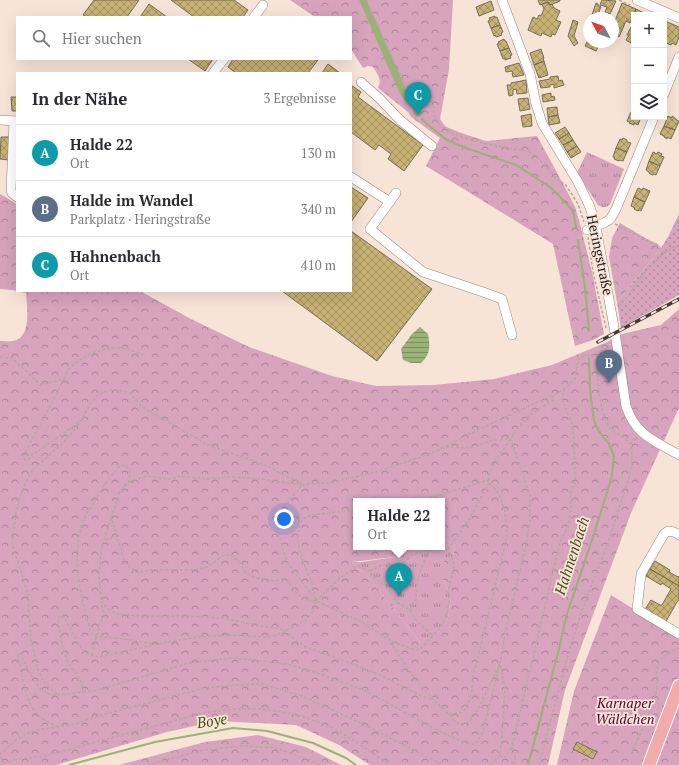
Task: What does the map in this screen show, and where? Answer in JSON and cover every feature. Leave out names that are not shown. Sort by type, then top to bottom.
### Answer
[{"type":"main road","points":[[649,765],[679,686]]},
{"type":"street","name":"Heringstraße","points":[[502,0],[530,74],[536,104],[542,123],[578,182],[590,208],[596,227],[611,307],[621,378],[629,414],[636,428],[642,433],[679,455]]},
{"type":"street","points":[[637,0],[679,18]]},
{"type":"street","points":[[255,16],[263,5]]},
{"type":"street","points":[[667,87],[679,57]]},
{"type":"street","points":[[218,71],[224,60]]},
{"type":"street","points":[[361,82],[400,120],[432,146]]},
{"type":"street","points":[[0,120],[15,121],[11,190],[16,196]]},
{"type":"street","points":[[587,230],[596,227],[611,218],[653,120]]},
{"type":"street","points":[[352,178],[390,202]]},
{"type":"street","points":[[396,192],[370,229],[423,272],[502,299],[512,335]]},
{"type":"street","points":[[679,535],[668,531],[664,534],[641,574],[637,609],[679,634]]},
{"type":"path","points":[[366,0],[402,80],[408,86],[421,90],[429,96],[433,104],[434,116],[439,123],[454,134],[477,141],[532,153],[559,181],[565,184],[574,196],[587,230],[593,272],[605,326],[608,332]]},
{"type":"path","points":[[609,220],[657,246],[664,253]]},
{"type":"path","points":[[611,307],[618,305],[627,297],[644,273],[664,253],[679,245]]},
{"type":"path","points":[[92,655],[99,625],[104,616],[101,604],[99,574],[101,554],[120,492],[129,482],[146,476],[169,479],[179,476],[208,479],[262,479],[302,485],[334,482],[379,471],[446,447],[463,437],[564,390],[575,379],[579,359],[585,355],[596,356],[610,346],[609,341]]},
{"type":"path","points":[[81,421],[32,454],[29,459],[24,459],[24,455],[69,369],[80,360],[106,348],[119,348],[143,355]]},
{"type":"path","points":[[0,356],[12,358],[41,385],[64,379]]},
{"type":"path","points":[[539,765],[569,651],[585,600],[608,543],[632,464],[631,444],[609,426],[604,418],[596,356]]},
{"type":"path","points":[[57,694],[45,684],[38,670],[31,639],[28,594],[12,543],[14,527],[20,500],[30,474],[63,443],[81,421],[96,397],[103,392],[112,390],[130,393],[142,407],[208,444],[268,466],[283,475],[299,481],[302,485]]},
{"type":"path","points":[[500,755],[504,758],[512,747],[560,542],[568,526],[571,509],[570,494],[575,482],[574,440],[572,424],[562,399],[564,390]]},
{"type":"path","points":[[111,518],[118,534],[116,536],[124,562],[137,573],[150,570],[190,570],[207,566],[227,555],[232,556],[239,561],[246,573],[256,578],[275,581],[280,579],[286,580],[300,596],[316,601],[360,621],[393,642],[415,650],[420,648],[431,638],[443,624],[447,616],[449,601],[448,592],[454,566],[448,549],[469,520],[489,483],[488,474],[495,461],[511,439],[515,430],[532,413],[554,400],[552,396]]},
{"type":"path","points":[[446,447],[469,448],[493,440],[511,439]]},
{"type":"path","points":[[58,727],[44,720],[33,709],[25,687],[18,655],[19,653],[40,688],[47,693],[57,694],[94,691],[189,663],[231,658],[262,660],[320,674],[366,691],[435,729],[465,743],[472,744],[477,742],[482,734],[500,664],[505,634],[527,541],[530,520],[530,496],[511,439]]},
{"type":"path","points":[[631,444],[636,439]]},
{"type":"path","points":[[129,482],[130,470],[121,465],[114,471],[100,491],[82,522],[76,563],[79,584],[88,625],[92,634],[96,637],[157,644]]},
{"type":"path","points":[[430,498],[489,480]]},
{"type":"path","points":[[449,714],[461,713],[465,710],[472,693],[473,677],[506,536],[505,512],[500,497],[489,483]]},
{"type":"path","points":[[302,485],[282,509],[277,525],[286,562],[316,601]]},
{"type":"path","points":[[84,692],[80,680],[72,671],[68,663],[62,642],[58,620],[59,617],[62,615],[64,617],[81,648],[86,653],[98,657],[157,644],[197,638],[221,636],[268,637],[276,635],[308,618],[314,610],[316,601],[311,580],[299,549],[298,536],[300,523],[303,519],[311,515],[353,510]]},
{"type":"path","points":[[104,541],[116,536]]},
{"type":"path","points":[[370,571],[382,564],[401,564],[412,555],[435,550]]},
{"type":"path","points":[[410,610],[416,600],[417,582],[428,552]]},
{"type":"path","points":[[316,601],[341,577],[358,566],[370,571],[372,576],[387,588],[398,603],[410,610],[416,620],[431,634],[431,638]]},
{"type":"path","points":[[102,601],[107,608],[116,614],[221,618],[286,630],[292,638],[304,646],[374,672],[435,701]]},
{"type":"path","points":[[393,642],[391,644],[415,679],[459,724],[469,722],[476,713],[500,664]]},
{"type":"path","points":[[631,754],[647,719],[656,691],[657,669],[659,662],[663,657],[679,648]]},
{"type":"path","points":[[491,765],[500,755],[502,736],[505,688],[500,664]]},
{"type":"path","points":[[3,763],[0,753],[24,734],[36,730],[75,724],[102,715],[205,688],[237,684],[263,684],[302,696],[361,722],[443,765]]},
{"type":"path","points":[[0,765],[18,759],[45,756],[202,713],[246,709],[272,711],[313,721],[342,734],[390,765]]},
{"type":"path","points":[[147,765],[204,750],[243,746],[276,748],[320,765]]},
{"type":"path","points":[[512,747],[516,752],[512,765]]},
{"type":"green space","points":[[290,0],[453,0],[449,69],[440,119],[445,126],[449,128],[486,141],[537,136],[575,207],[592,272],[604,334],[593,340],[575,346],[553,244],[426,166],[440,138],[411,117],[408,112],[378,88],[378,75],[373,67],[368,66],[363,68],[352,51],[352,16],[314,16]]},
{"type":"green space","points":[[587,152],[624,169],[610,204],[606,207],[598,205],[577,173]]},
{"type":"green space","points":[[0,194],[16,203],[16,291],[0,289]]},
{"type":"green space","points":[[679,214],[679,295],[621,328],[617,302],[661,248]]},
{"type":"green space","points":[[620,223],[658,244],[661,248],[617,302],[609,257],[612,238]]},
{"type":"green space","points":[[21,292],[142,292],[191,319],[249,347],[332,376],[376,386],[434,385],[494,379],[552,365],[607,342],[622,334],[661,325],[679,309],[679,408],[631,513],[565,690],[548,765],[370,765],[339,745],[296,725],[217,721],[167,732],[56,765],[0,765],[0,341],[19,339],[23,334],[27,321],[26,293]],"holes":[[[353,498],[445,498],[446,540],[455,547],[453,556],[444,561],[443,580],[451,596],[448,618],[436,635],[423,646],[366,574],[358,569],[352,562],[402,556],[405,550],[353,550]]]},
{"type":"green space","points":[[445,540],[455,547],[443,580],[451,596],[448,618],[436,635],[423,646],[366,574],[358,569],[352,562],[402,556],[405,550],[445,550]]},
{"type":"green space","name":"Karnaper Wäldchen","points":[[611,595],[679,637],[679,765],[557,765],[574,691]]},
{"type":"green space","points":[[258,735],[306,747],[341,765],[119,765],[205,742]]},
{"type":"shaded area","points":[[420,327],[428,334],[429,346],[427,356],[421,363],[411,363],[403,360],[401,349],[412,334]]},
{"type":"building","points":[[94,0],[139,0],[128,16],[83,15]]},
{"type":"building","points":[[171,0],[234,0],[248,10],[244,16],[193,16]]},
{"type":"building","points":[[538,0],[560,1],[550,5],[548,2],[540,5]]},
{"type":"building","points":[[602,0],[616,1],[611,12],[605,12],[607,7],[600,5]]},
{"type":"building","points":[[491,1],[494,10],[479,16],[476,7]]},
{"type":"building","points":[[548,2],[560,11],[556,20],[561,22],[555,35],[552,34],[551,37],[542,33],[541,36],[528,30],[533,17],[537,19],[539,15],[541,16],[544,9],[542,4]]},
{"type":"building","points":[[596,3],[601,7],[599,12],[593,12]]},
{"type":"building","points":[[622,3],[636,9],[635,12],[631,12],[630,23],[626,21],[619,37],[619,12]]},
{"type":"building","points":[[149,4],[166,16],[141,16]]},
{"type":"building","points":[[636,9],[642,12],[635,12]]},
{"type":"building","points":[[495,16],[495,18],[497,17],[500,25],[491,28],[488,21],[490,20],[489,18]]},
{"type":"building","points":[[573,20],[578,22],[574,36],[578,43],[574,46],[568,36]]},
{"type":"building","points":[[667,22],[679,27],[679,37],[676,45],[672,43],[671,45],[667,43]]},
{"type":"building","points":[[500,25],[503,32],[501,33],[502,35],[496,37],[495,35],[494,36],[491,28]]},
{"type":"building","points":[[631,27],[631,43],[626,40],[629,35],[627,35]]},
{"type":"building","points":[[504,39],[509,48],[500,51],[497,44]]},
{"type":"building","points":[[509,48],[512,55],[510,56],[511,58],[505,60],[505,58],[503,59],[500,51]]},
{"type":"building","points":[[589,48],[598,48],[596,51]]},
{"type":"building","points":[[541,49],[544,61],[534,65],[530,53]]},
{"type":"building","points":[[189,60],[212,60],[205,71]]},
{"type":"building","points":[[232,60],[318,60],[309,72],[235,72],[228,67]]},
{"type":"building","points":[[544,61],[548,75],[539,78],[534,65]]},
{"type":"building","points":[[519,63],[524,75],[513,77],[512,71],[506,72],[505,67]]},
{"type":"building","points":[[328,64],[339,72],[323,72]]},
{"type":"building","points":[[558,76],[559,81],[562,80],[564,85],[554,88],[554,84],[550,85],[550,87],[541,88],[539,81]]},
{"type":"building","points":[[526,80],[527,93],[517,94],[516,89],[513,90],[513,95],[509,96],[507,85]]},
{"type":"building","points":[[352,86],[361,92],[358,97],[423,145],[404,171],[388,159],[391,154],[379,145],[375,150],[352,133]]},
{"type":"building","points":[[551,93],[551,97],[554,96],[555,100],[543,102],[542,95]]},
{"type":"building","points":[[11,97],[16,97],[16,111],[12,111]]},
{"type":"building","points":[[528,98],[530,109],[520,111],[518,99]]},
{"type":"building","points":[[557,107],[558,115],[548,117],[547,108]]},
{"type":"building","points":[[631,112],[631,120],[640,120],[638,125],[634,123],[634,125],[627,121]]},
{"type":"building","points":[[531,114],[532,126],[523,127],[521,116]]},
{"type":"building","points":[[558,115],[560,123],[549,125],[548,117]]},
{"type":"building","points":[[668,116],[672,118],[672,116],[679,121],[675,130],[664,126]]},
{"type":"building","points":[[664,126],[675,130],[671,139],[667,137],[667,139],[660,134]]},
{"type":"building","points":[[565,127],[569,133],[559,139],[555,133]]},
{"type":"building","points":[[569,133],[573,140],[563,145],[559,139]]},
{"type":"building","points":[[1,137],[10,137],[9,160],[0,159]]},
{"type":"building","points":[[623,138],[627,140],[627,142],[631,143],[627,152],[616,148],[620,139],[622,140]]},
{"type":"building","points":[[573,140],[577,146],[567,152],[563,145]]},
{"type":"building","points":[[577,146],[581,152],[571,158],[567,152]]},
{"type":"building","points":[[616,148],[627,152],[623,161],[614,159],[615,158],[613,157]]},
{"type":"building","points":[[653,152],[657,154],[658,152],[664,157],[660,166],[649,161]]},
{"type":"building","points":[[649,161],[660,166],[656,175],[652,175],[646,170]]},
{"type":"building","points":[[352,188],[368,198],[352,221]]},
{"type":"building","points":[[638,188],[642,190],[643,188],[650,191],[645,202],[634,197]]},
{"type":"building","points":[[634,197],[645,202],[641,211],[634,209],[635,208],[631,206]]},
{"type":"building","points":[[352,232],[432,289],[377,361],[283,292],[352,292]]},
{"type":"building","points":[[655,561],[670,570],[669,572],[678,577],[679,576],[679,586],[650,569]]},
{"type":"building","points":[[650,569],[679,586],[679,600],[665,623],[644,611],[651,600],[662,605],[671,589],[646,576]]},
{"type":"building","points":[[577,742],[597,752],[593,759],[573,749]]},
{"type":"waterway","name":"Hahnenbach","points":[[363,0],[403,92],[412,101]]},
{"type":"waterway","name":"Hahnenbach","points":[[414,103],[418,113]]},
{"type":"waterway","name":"Hahnenbach","points":[[422,119],[447,140],[516,165],[550,187],[573,211],[576,227]]},
{"type":"waterway","name":"Hahnenbach","points":[[578,240],[589,331]]},
{"type":"waterway","name":"Hahnenbach","points":[[528,765],[567,614],[612,476],[614,456],[609,444],[598,430],[594,421],[590,389],[589,358]]},
{"type":"waterway","name":"Boye","points":[[69,765],[155,742],[233,728],[267,731],[313,743],[346,758],[356,765]]},
{"type":"railway","points":[[598,342],[679,299]]},
{"type":"place","name":"Hahnenbach","points":[[418,115]]},
{"type":"place","name":"Halde im Wandel","points":[[609,383]]},
{"type":"place","name":"Halde 22","points":[[399,596]]}]
